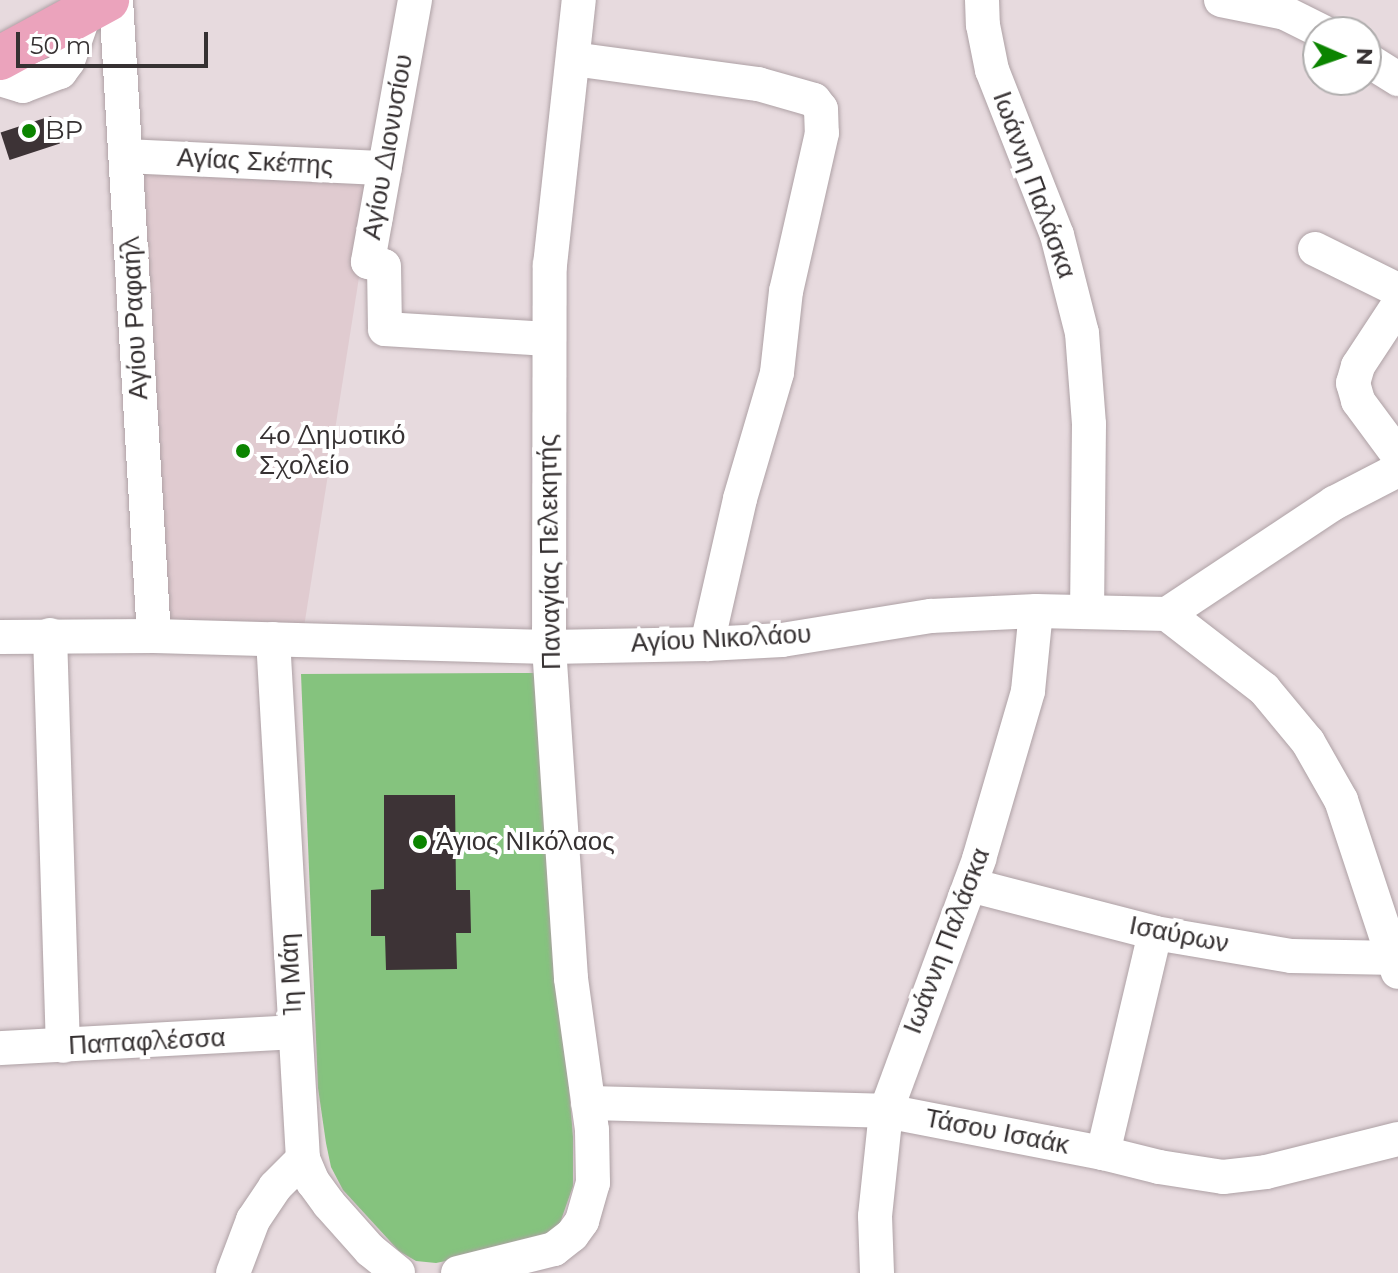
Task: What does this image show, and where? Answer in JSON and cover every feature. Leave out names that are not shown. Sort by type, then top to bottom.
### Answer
[{"type":"main road","points":[[0,58],[103,4]]},
{"type":"street","name":"Αγίου Διονυσίου","points":[[415,0],[368,262],[384,266],[385,329],[548,339]]},
{"type":"street","name":"Παναγίας Πελεκητής","points":[[579,0],[550,265],[549,647],[571,978],[588,1103]]},
{"type":"street","name":"Ιωάννη Παλάσκα","points":[[982,0],[983,25],[992,70],[1057,235],[1082,333],[1089,424],[1087,611]]},
{"type":"street","points":[[1221,0],[1285,13],[1302,22]]},
{"type":"street","points":[[0,79],[23,86],[60,72],[103,4]]},
{"type":"street","name":"Αγίου Ραφαήλ","points":[[103,4],[126,156],[154,636]]},
{"type":"street","points":[[573,59],[758,84],[814,100],[821,109],[822,133],[786,291],[777,373],[740,499],[707,644]]},
{"type":"street","name":"Αγίας Σκέπης","points":[[126,156],[385,168]]},
{"type":"street","points":[[1315,249],[1396,289],[1398,293]]},
{"type":"street","points":[[1398,305],[1363,358],[1353,383],[1358,401],[1398,455]]},
{"type":"street","points":[[1396,962],[1341,800],[1308,742],[1264,689],[1167,614],[1344,497],[1398,470]]},
{"type":"street","name":"Ιωάννη Παλάσκα","points":[[877,1273],[875,1216],[886,1111],[970,885],[1028,691],[1036,611]]},
{"type":"street","name":"Αγίου Νικολάου","points":[[0,637],[154,636],[549,647],[707,644],[782,640],[931,616],[1036,611],[1167,614]]},
{"type":"street","points":[[50,635],[63,1046]]},
{"type":"street","name":"1η Μάη","points":[[273,639],[303,1159],[313,1182],[329,1204],[370,1250],[398,1273]]},
{"type":"street","name":"Ισαύρων","points":[[970,885],[1155,933],[1291,956],[1396,962]]},
{"type":"street","points":[[1103,1153],[1155,933]]},
{"type":"street","name":"Παπαφλέσσα","points":[[0,1048],[294,1032]]},
{"type":"street","points":[[458,1273],[539,1256],[554,1249],[576,1231],[586,1213],[593,1183],[588,1103]]},
{"type":"street","name":"Τάσου Ισαάκ","points":[[588,1103],[886,1111],[1180,1171],[1233,1176],[1266,1172],[1398,1139]]},
{"type":"street","points":[[233,1273],[253,1220],[275,1187],[303,1159]]},
{"type":"shaded area","name":"4ο Δημοτικό Σχολείο","points":[[141,171],[374,182],[304,627],[165,624]]},
{"type":"green space","points":[[536,673],[573,1137],[573,1186],[559,1226],[543,1241],[436,1263],[416,1261],[399,1251],[343,1190],[331,1167],[326,1143],[318,1088],[301,674]]},
{"type":"building","points":[[51,116],[60,144],[10,160],[1,132]]},
{"type":"building","name":"Άγιος ΝΙκόλαος","points":[[384,795],[455,795],[456,890],[470,890],[471,933],[456,933],[457,969],[386,970],[385,936],[371,936],[371,890],[384,889]]},
{"type":"place","name":"BP","points":[[29,131]]},
{"type":"place","name":"4ο Δημοτικό Σχολείο","points":[[243,451]]},
{"type":"place","name":"Άγιος ΝΙκόλαος","points":[[420,842]]}]
